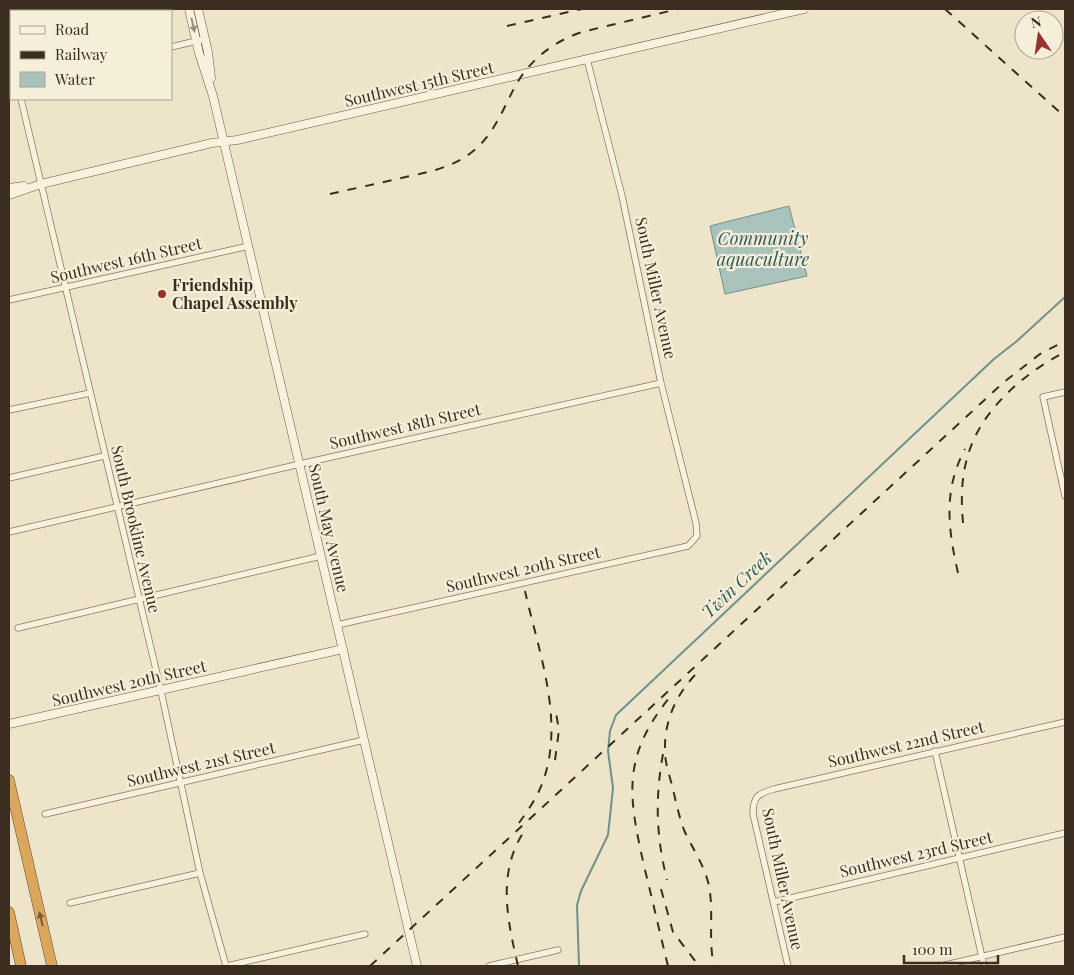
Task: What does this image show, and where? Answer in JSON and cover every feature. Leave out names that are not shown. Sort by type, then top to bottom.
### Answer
[{"type":"highway","points":[[9,780],[52,966]]},
{"type":"highway","points":[[9,912],[22,966]]},
{"type":"main road","name":"South May Avenue","points":[[189,9],[201,40]]},
{"type":"main road","name":"South May Avenue","points":[[198,9],[201,40],[213,96],[416,966]]},
{"type":"main road","name":"Southwest 15th Street","points":[[9,188],[41,184],[804,9]]},
{"type":"main road","name":"Southwest 15th Street","points":[[9,195],[41,184]]},
{"type":"main road","name":"Southwest 20th Street","points":[[9,724],[343,649]]},
{"type":"street","points":[[172,47],[201,40]]},
{"type":"street","name":"South Miller Avenue","points":[[587,59],[622,196],[661,382],[696,523]]},
{"type":"street","name":"South Brookline Avenue","points":[[21,100],[161,691],[200,873],[226,966]]},
{"type":"street","name":"Southwest 16th Street","points":[[9,300],[65,289],[248,246]]},
{"type":"street","name":"Southwest 18th Street","points":[[9,532],[661,382]]},
{"type":"street","points":[[1065,392],[1043,397],[1065,496]]},
{"type":"street","points":[[9,410],[90,393]]},
{"type":"street","points":[[9,478],[104,456]]},
{"type":"street","name":"Southwest 20th Street","points":[[337,625],[688,546],[697,536],[696,523]]},
{"type":"street","points":[[18,628],[321,556]]},
{"type":"street","name":"Southwest 22nd Street","points":[[755,798],[763,792],[774,789],[1065,722]]},
{"type":"street","name":"Southwest 21st Street","points":[[45,814],[364,740]]},
{"type":"street","points":[[935,751],[984,966]]},
{"type":"street","name":"South Miller Avenue","points":[[755,798],[753,814],[788,966]]},
{"type":"street","name":"Southwest 23rd Street","points":[[774,902],[1065,833]]},
{"type":"street","points":[[70,903],[200,873]]},
{"type":"street","points":[[226,966],[365,934]]},
{"type":"street","points":[[941,966],[1065,937]]},
{"type":"street","points":[[489,966],[558,950]]},
{"type":"water","name":"Community aquaculture","points":[[789,206],[807,276],[725,294],[710,226]]},
{"type":"waterway","name":"Twin Creek","points":[[579,966],[577,905],[581,891],[608,835],[613,788],[608,751],[610,731],[616,715],[994,359],[1017,341],[1065,297]]},
{"type":"railway","points":[[507,26],[582,9]]},
{"type":"railway","points":[[330,194],[427,172],[455,163],[472,152],[487,137],[523,74],[545,52],[563,40],[582,32],[678,9]]},
{"type":"railway","points":[[945,9],[1065,117]]},
{"type":"railway","points":[[370,966],[1004,382],[1040,354],[1065,341]]},
{"type":"railway","points":[[963,523],[962,497],[964,472],[974,439],[983,423],[1006,394],[1034,371],[1065,352]]},
{"type":"railway","points":[[958,573],[949,510],[953,479],[965,449]]},
{"type":"railway","points":[[519,823],[539,791],[547,767],[551,742],[548,691],[525,591]]},
{"type":"railway","points":[[695,675],[676,701],[672,710],[666,730],[665,756],[682,825],[701,864],[709,886],[711,946],[714,966]]},
{"type":"railway","points":[[668,966],[639,845],[635,822],[633,780],[636,760],[643,740],[654,719],[670,697]]},
{"type":"railway","points":[[555,760],[559,730],[556,713]]},
{"type":"railway","points":[[663,754],[660,770],[658,817],[663,864],[667,880]]},
{"type":"railway","points":[[518,966],[510,930],[507,895],[508,877],[517,843],[527,827]]},
{"type":"railway","points":[[661,889],[673,932],[699,966]]},
{"type":"place","name":"Friendship Chapel Assembly","points":[[162,294]]}]
